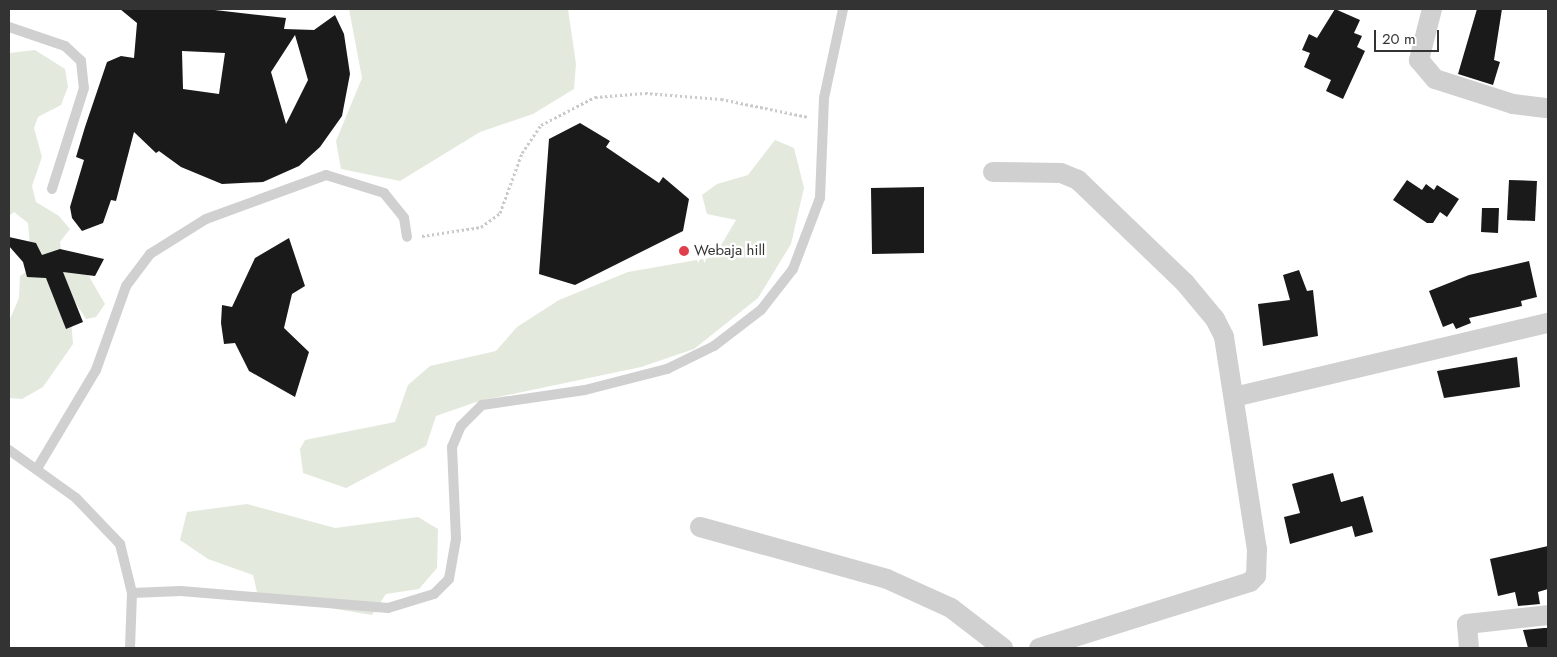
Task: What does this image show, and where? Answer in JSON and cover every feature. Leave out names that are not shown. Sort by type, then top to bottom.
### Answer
[{"type":"street","points":[[1432,9],[1419,60],[1434,79],[1513,104],[1548,108]]},
{"type":"street","points":[[992,172],[1061,173],[1092,190],[1215,319],[1224,337],[1257,549],[1256,576],[1250,582],[1039,648]]},
{"type":"street","points":[[1234,397],[1548,323]]},
{"type":"street","points":[[700,527],[887,579],[951,608],[1003,648]]},
{"type":"street","points":[[1469,648],[1467,624],[1548,615]]},
{"type":"lane","points":[[132,593],[181,591],[388,608],[434,594],[449,579],[456,539],[452,447],[461,426],[482,405],[585,390],[666,369],[714,346],[761,310],[793,269],[820,198],[823,119],[843,9]]},
{"type":"lane","points":[[9,27],[64,46],[81,61],[84,88],[52,189]]},
{"type":"lane","points":[[38,467],[96,370],[126,286],[150,254],[206,219],[326,175],[384,194],[404,218],[407,238]]},
{"type":"lane","points":[[9,450],[38,467],[113,532],[120,544],[132,593],[130,648]]},
{"type":"path","points":[[407,238],[481,227],[500,213],[522,153],[541,125],[595,97],[645,93],[722,99],[823,119]]},
{"type":"shaded area","points":[[349,9],[568,9],[576,64],[574,89],[533,114],[480,132],[400,181],[341,169],[336,141],[362,78]]},
{"type":"shaded area","points":[[35,50],[65,69],[68,87],[61,105],[38,117],[34,128],[42,157],[32,186],[36,202],[59,216],[70,229],[60,242],[62,257],[83,266],[105,304],[96,317],[86,319],[75,302],[71,319],[73,344],[43,387],[22,399],[9,398],[9,321],[19,298],[20,276],[32,268],[28,223],[14,212],[9,216],[9,53]]},
{"type":"shaded area","points":[[775,140],[794,148],[804,188],[791,244],[758,298],[694,349],[641,367],[479,401],[436,416],[426,446],[346,488],[303,473],[300,449],[305,440],[395,422],[408,385],[430,366],[496,351],[517,327],[559,300],[628,272],[714,257],[736,220],[707,214],[702,195],[717,184],[748,175]]},
{"type":"shaded area","points":[[247,504],[335,528],[418,517],[438,529],[437,568],[419,589],[386,594],[372,615],[258,596],[253,575],[208,559],[180,540],[187,512]]},
{"type":"building","points":[[120,9],[206,9],[286,18],[284,29],[314,30],[335,15],[344,34],[350,74],[342,116],[320,147],[299,166],[263,182],[222,184],[181,167],[159,151],[156,153],[134,132],[116,201],[111,200],[103,223],[82,231],[72,218],[70,207],[84,160],[76,157],[107,62],[121,56],[134,58],[137,23]],"holes":[[[295,35],[308,80],[286,124],[271,72]],[[182,51],[225,53],[219,94],[183,89]]]},
{"type":"building","points":[[1335,9],[1360,20],[1354,33],[1362,36],[1357,47],[1365,51],[1343,99],[1326,91],[1331,80],[1304,67],[1310,53],[1302,50],[1309,34],[1317,38]]},
{"type":"building","points":[[1477,9],[1502,9],[1494,60],[1500,62],[1493,85],[1458,74]]},
{"type":"building","points":[[580,123],[610,141],[606,147],[659,183],[663,177],[689,199],[683,231],[575,285],[539,274],[549,139]]},
{"type":"building","points":[[1407,180],[1422,190],[1426,184],[1434,190],[1437,185],[1459,199],[1447,217],[1440,212],[1433,223],[1427,223],[1393,200]]},
{"type":"building","points":[[1509,180],[1537,181],[1535,221],[1507,220]]},
{"type":"building","points":[[924,187],[924,253],[872,254],[871,188]]},
{"type":"building","points":[[1482,208],[1499,208],[1498,233],[1481,232]]},
{"type":"building","points":[[9,237],[36,243],[42,255],[60,249],[104,259],[95,276],[63,272],[83,322],[66,329],[46,278],[27,277],[23,262],[9,246]]},
{"type":"building","points":[[289,238],[305,286],[292,294],[284,328],[309,352],[295,397],[249,371],[235,343],[224,344],[221,323],[222,305],[232,307],[255,258]]},
{"type":"building","points":[[1529,261],[1537,297],[1521,301],[1522,306],[1469,318],[1471,323],[1456,329],[1453,323],[1443,327],[1429,291],[1469,275]]},
{"type":"building","points":[[1299,270],[1307,291],[1313,290],[1318,336],[1263,346],[1258,304],[1290,300],[1283,275]]},
{"type":"building","points":[[1517,357],[1520,387],[1444,398],[1437,371]]},
{"type":"building","points":[[1333,473],[1341,502],[1363,496],[1373,532],[1355,537],[1352,526],[1290,544],[1284,517],[1300,513],[1292,484]]},
{"type":"building","points":[[1548,546],[1548,589],[1538,592],[1540,604],[1518,606],[1515,592],[1498,596],[1490,559]]},
{"type":"building","points":[[1548,628],[1548,648],[1528,648],[1523,630]]},
{"type":"place","name":"Webaja hill","points":[[684,251]]}]
